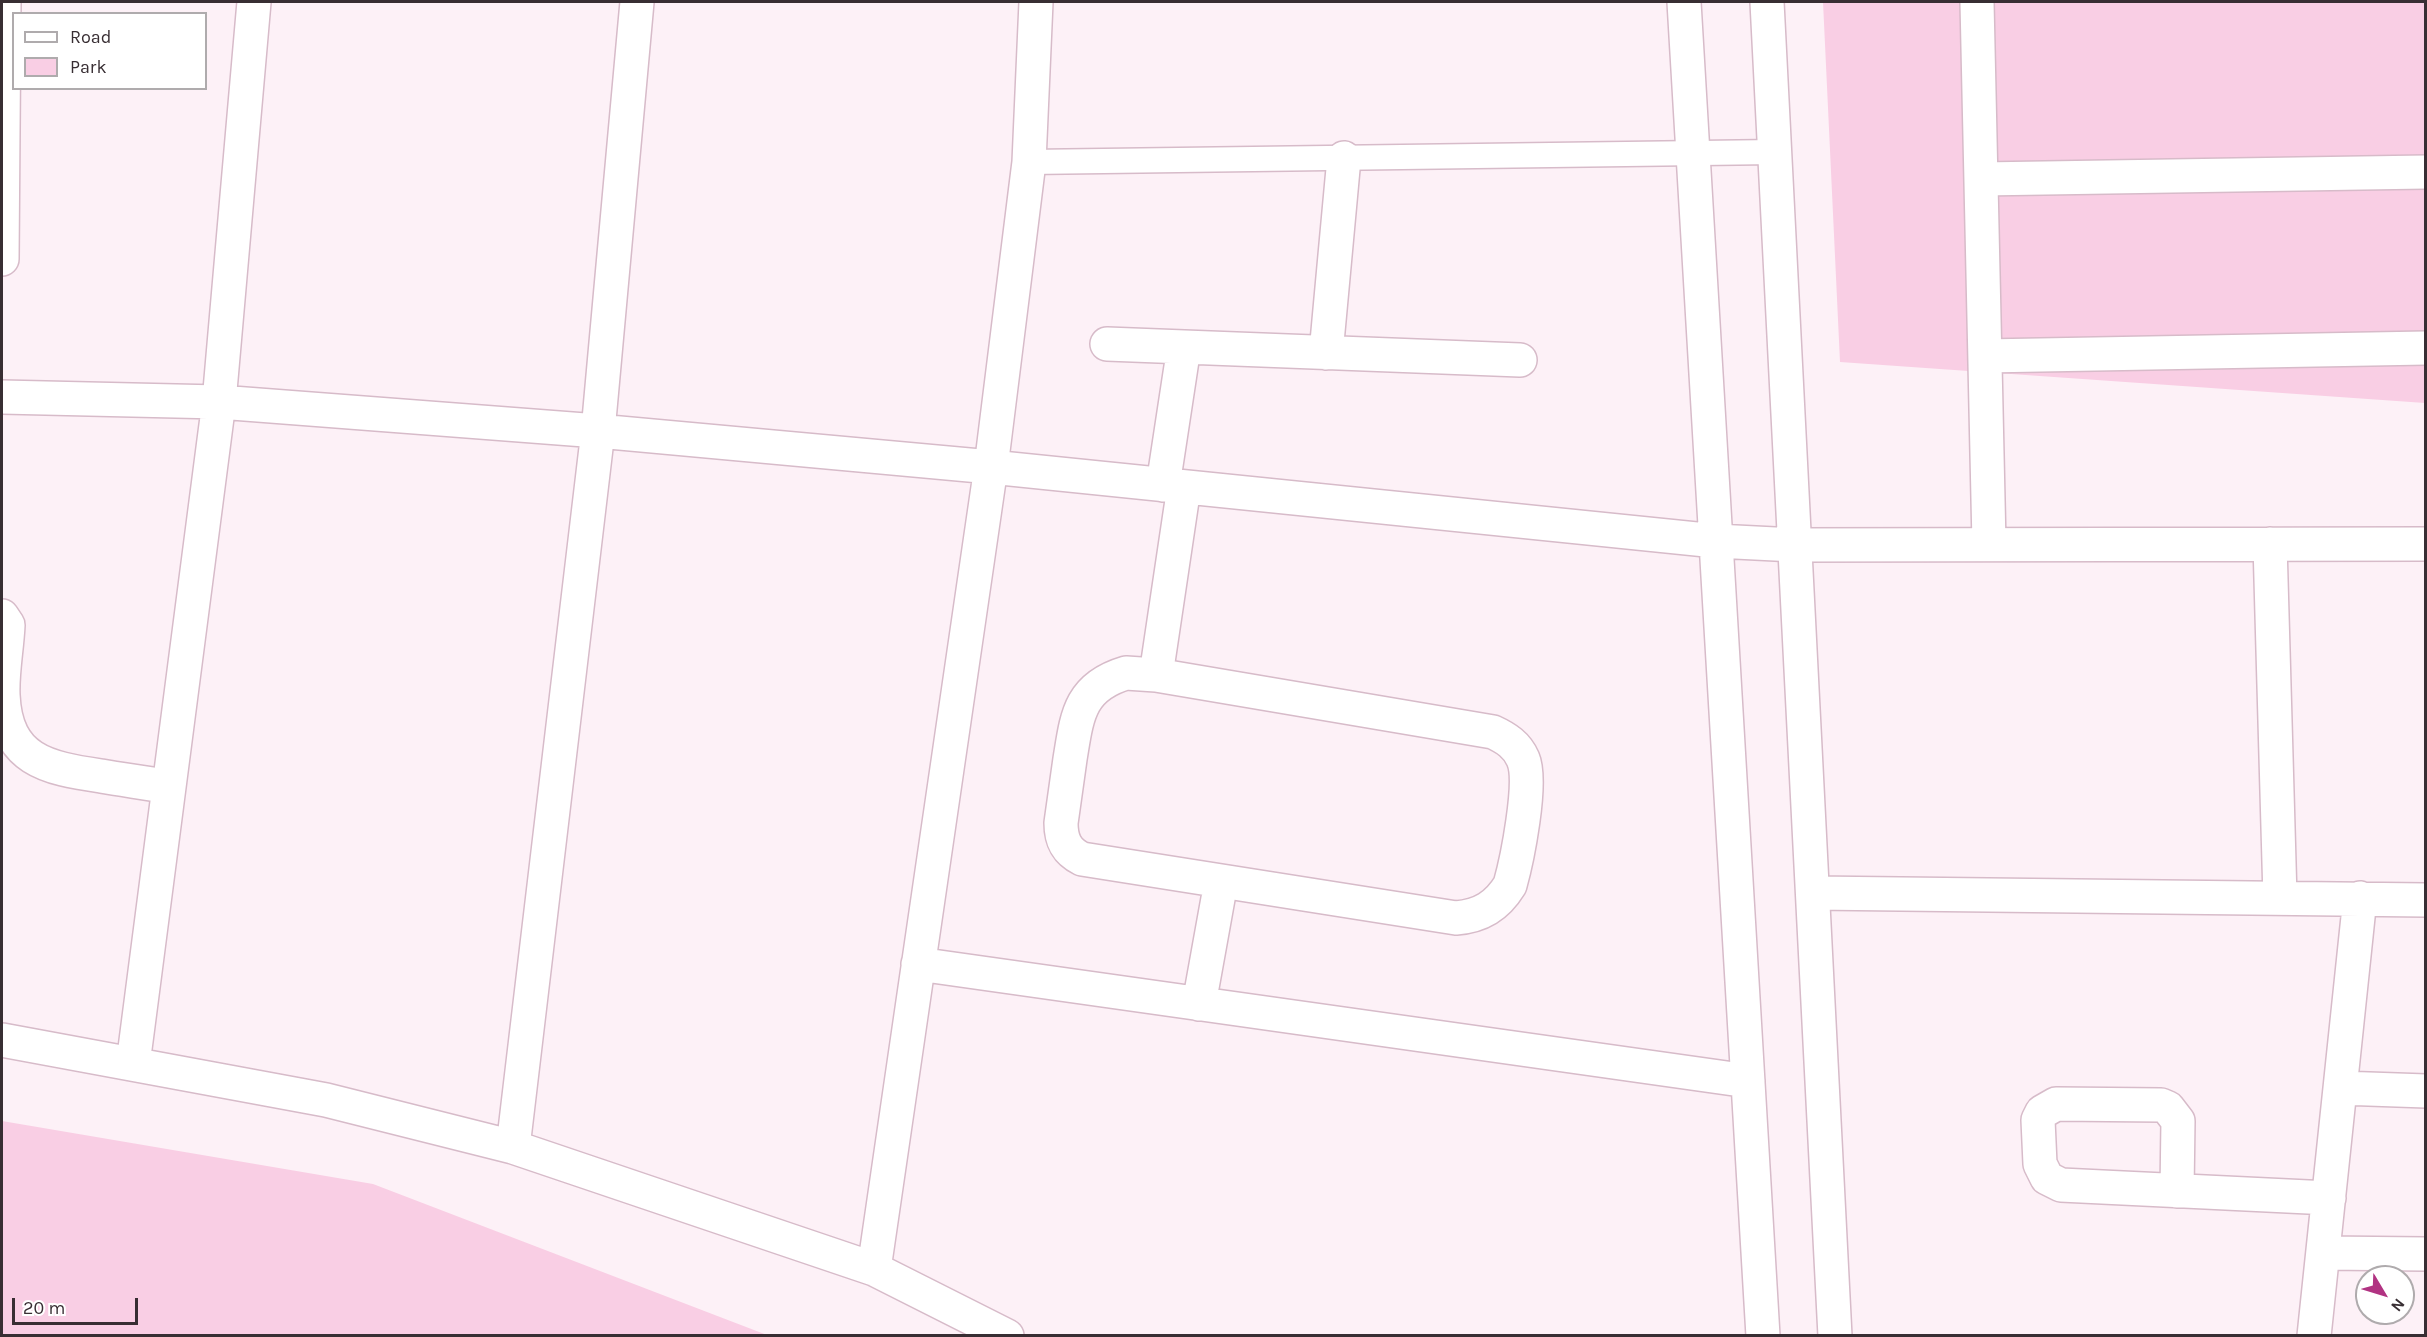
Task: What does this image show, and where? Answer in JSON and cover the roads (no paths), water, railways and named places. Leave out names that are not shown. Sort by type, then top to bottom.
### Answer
[{"type":"street","points":[[2,259],[4,2]]},
{"type":"street","points":[[133,1064],[219,402],[254,2]]},
{"type":"street","points":[[513,1146],[598,431],[637,2]]},
{"type":"street","points":[[874,1269],[991,467],[1029,162],[1036,2]]},
{"type":"street","points":[[1684,2],[1763,1335]]},
{"type":"street","points":[[1767,2],[1835,1335]]},
{"type":"street","points":[[1977,2],[1989,544]]},
{"type":"street","points":[[1326,353],[1344,158]]},
{"type":"street","points":[[1981,178],[2426,172]]},
{"type":"street","points":[[1107,344],[1520,360]]},
{"type":"street","points":[[1156,675],[1184,347]]},
{"type":"street","points":[[1985,356],[2426,348]]},
{"type":"street","points":[[2,397],[219,402],[598,431],[991,467],[1716,541],[1795,545],[2426,544]]},
{"type":"street","points":[[2270,544],[2280,898]]},
{"type":"street","points":[[2,616],[8,625],[3,695],[9,729],[23,750],[39,762],[67,771],[170,787]]},
{"type":"street","points":[[1132,673],[1156,675],[1493,732],[1506,738],[1516,747],[1526,768],[1527,781],[1510,885],[1494,905],[1483,913],[1456,918],[1221,882],[1093,862],[1072,854],[1061,835],[1077,717],[1091,692],[1113,677],[1132,673]]},
{"type":"street","points":[[1199,1004],[1221,882]]},
{"type":"street","points":[[1813,893],[2426,900]]},
{"type":"street","points":[[2314,1335],[2361,898]]},
{"type":"street","points":[[918,964],[1748,1081]]},
{"type":"street","points":[[2,1040],[326,1100],[513,1146],[874,1269],[1006,1335]]},
{"type":"street","points":[[2340,1088],[2426,1091]]},
{"type":"street","points":[[2177,1191],[2178,1121],[2169,1108],[2161,1105],[2056,1104],[2042,1112],[2038,1120],[2042,1172],[2061,1185],[2177,1191],[2329,1198]]},
{"type":"street","points":[[2323,1252],[2426,1254]]},
{"type":"lane","points":[[1029,162],[1775,152]]}]
